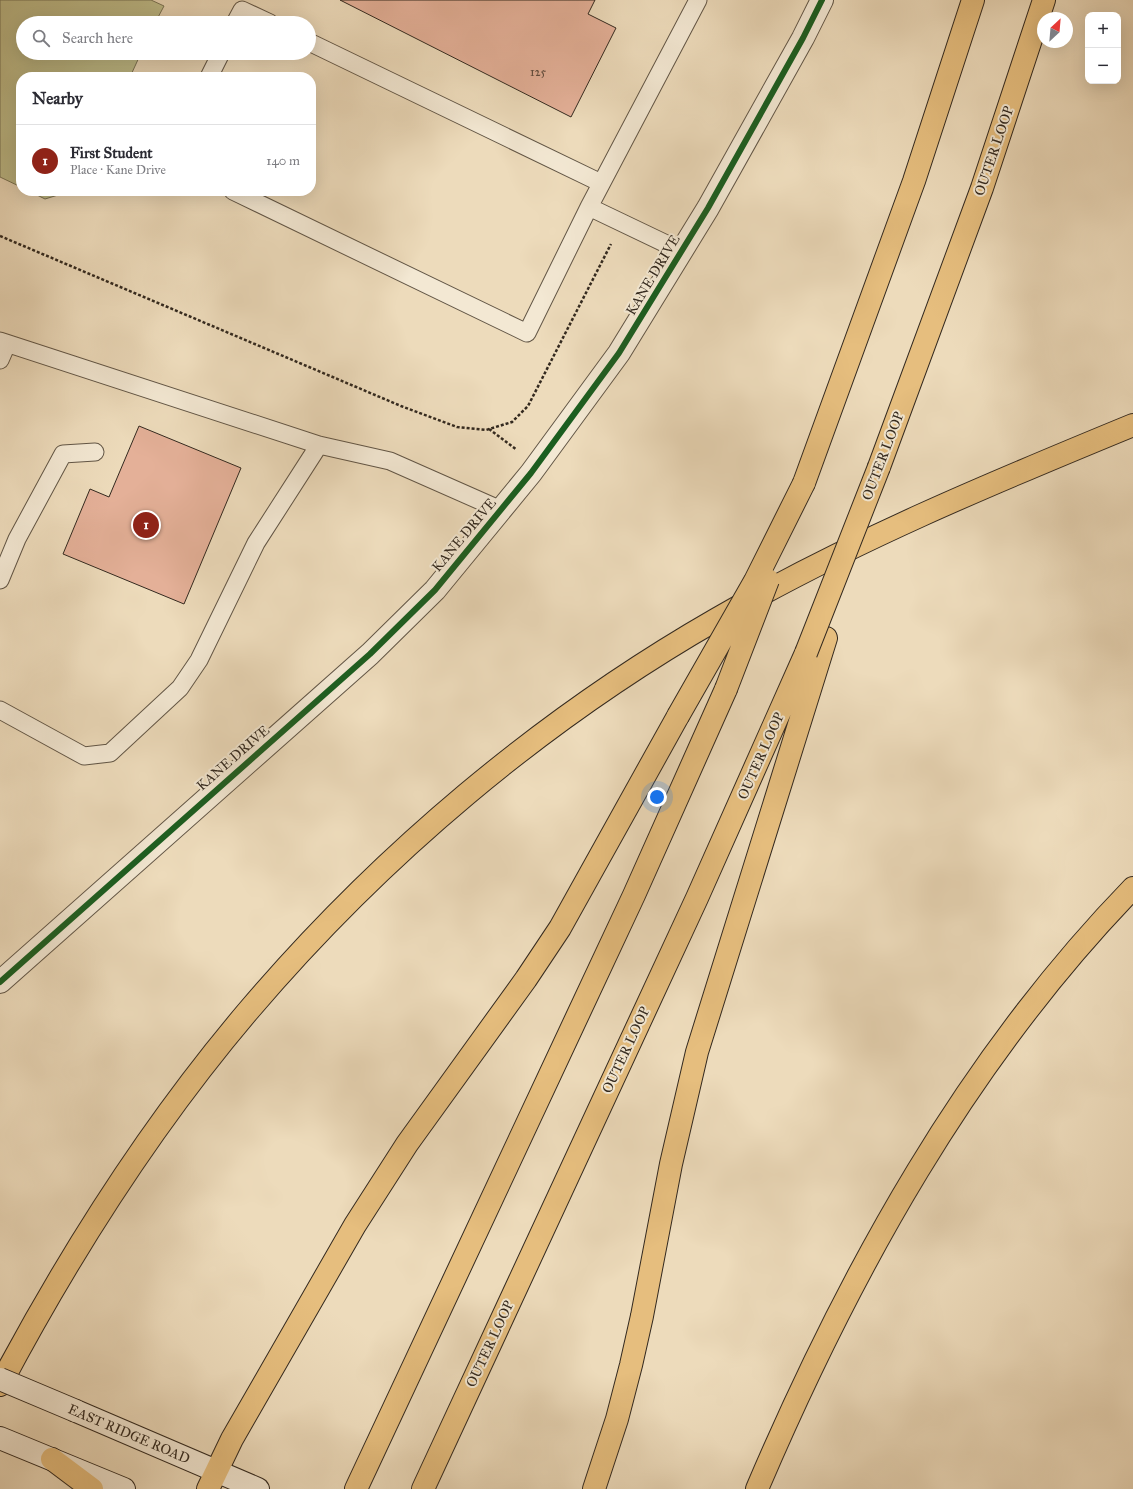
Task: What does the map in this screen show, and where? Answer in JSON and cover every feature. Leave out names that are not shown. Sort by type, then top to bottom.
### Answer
[{"type":"highway","points":[[356,1489],[631,902],[726,689],[746,640],[804,483],[911,188],[973,0]]},
{"type":"highway","name":"OUTER LOOP","points":[[423,1489],[700,891],[806,653],[879,468],[982,188],[1044,0]]},
{"type":"highway","points":[[0,1386],[43,1308],[97,1218],[156,1132],[215,1051],[282,973],[327,925],[389,864],[466,795],[505,763],[587,702],[672,646],[718,618],[900,525],[1044,461],[1133,425]]},
{"type":"highway","points":[[594,1489],[613,1432],[630,1372],[673,1156],[698,1052],[879,468]]},
{"type":"highway","points":[[212,1480],[232,1439],[372,1197],[421,1125],[526,979],[560,928],[755,581],[804,483]]},
{"type":"highway","points":[[757,1489],[791,1410],[835,1318],[906,1190],[965,1097],[1056,976],[1090,935],[1133,888]]},
{"type":"highway","points":[[52,1459],[92,1489]]},
{"type":"street","name":"KANE DRIVE","points":[[0,982],[370,654],[434,590],[501,510],[531,473],[619,353],[682,251],[796,52],[822,0]]},
{"type":"street","name":"EAST RIDGE ROAD","points":[[0,1379],[76,1411],[212,1480],[258,1489]]},
{"type":"street","points":[[0,1438],[124,1489]]},
{"type":"lane","points":[[243,196],[527,333],[601,183],[698,0]]},
{"type":"lane","points":[[239,16],[242,10],[255,16]]},
{"type":"lane","points":[[316,45],[601,183]]},
{"type":"lane","points":[[211,72],[217,60]]},
{"type":"lane","points":[[589,207],[682,251]]},
{"type":"lane","points":[[0,360],[4,342],[319,445],[390,461],[501,510]]},
{"type":"lane","points":[[0,710],[84,756],[110,753],[180,688],[199,660],[256,543],[319,445]]},
{"type":"lane","points":[[0,580],[17,539],[63,454],[95,452]]},
{"type":"path","points":[[0,236],[401,406],[457,427],[489,429],[512,422],[528,406],[623,222]]},
{"type":"path","points":[[489,429],[519,452]]},
{"type":"shaded area","points":[[0,0],[151,0],[164,6],[159,16],[16,16],[16,60],[138,60],[132,72],[16,72],[16,185],[0,177]]},
{"type":"shaded area","points":[[39,196],[55,196],[45,199]]},
{"type":"building","points":[[340,0],[595,0],[588,14],[616,28],[571,117]]},
{"type":"building","points":[[139,426],[241,468],[184,604],[63,554],[90,489],[109,497]]},
{"type":"cycle path","points":[[0,982],[370,654],[435,590],[531,473],[619,353],[708,208],[803,38],[822,0]]},
{"type":"place","name":"First Student","points":[[146,525]]}]
